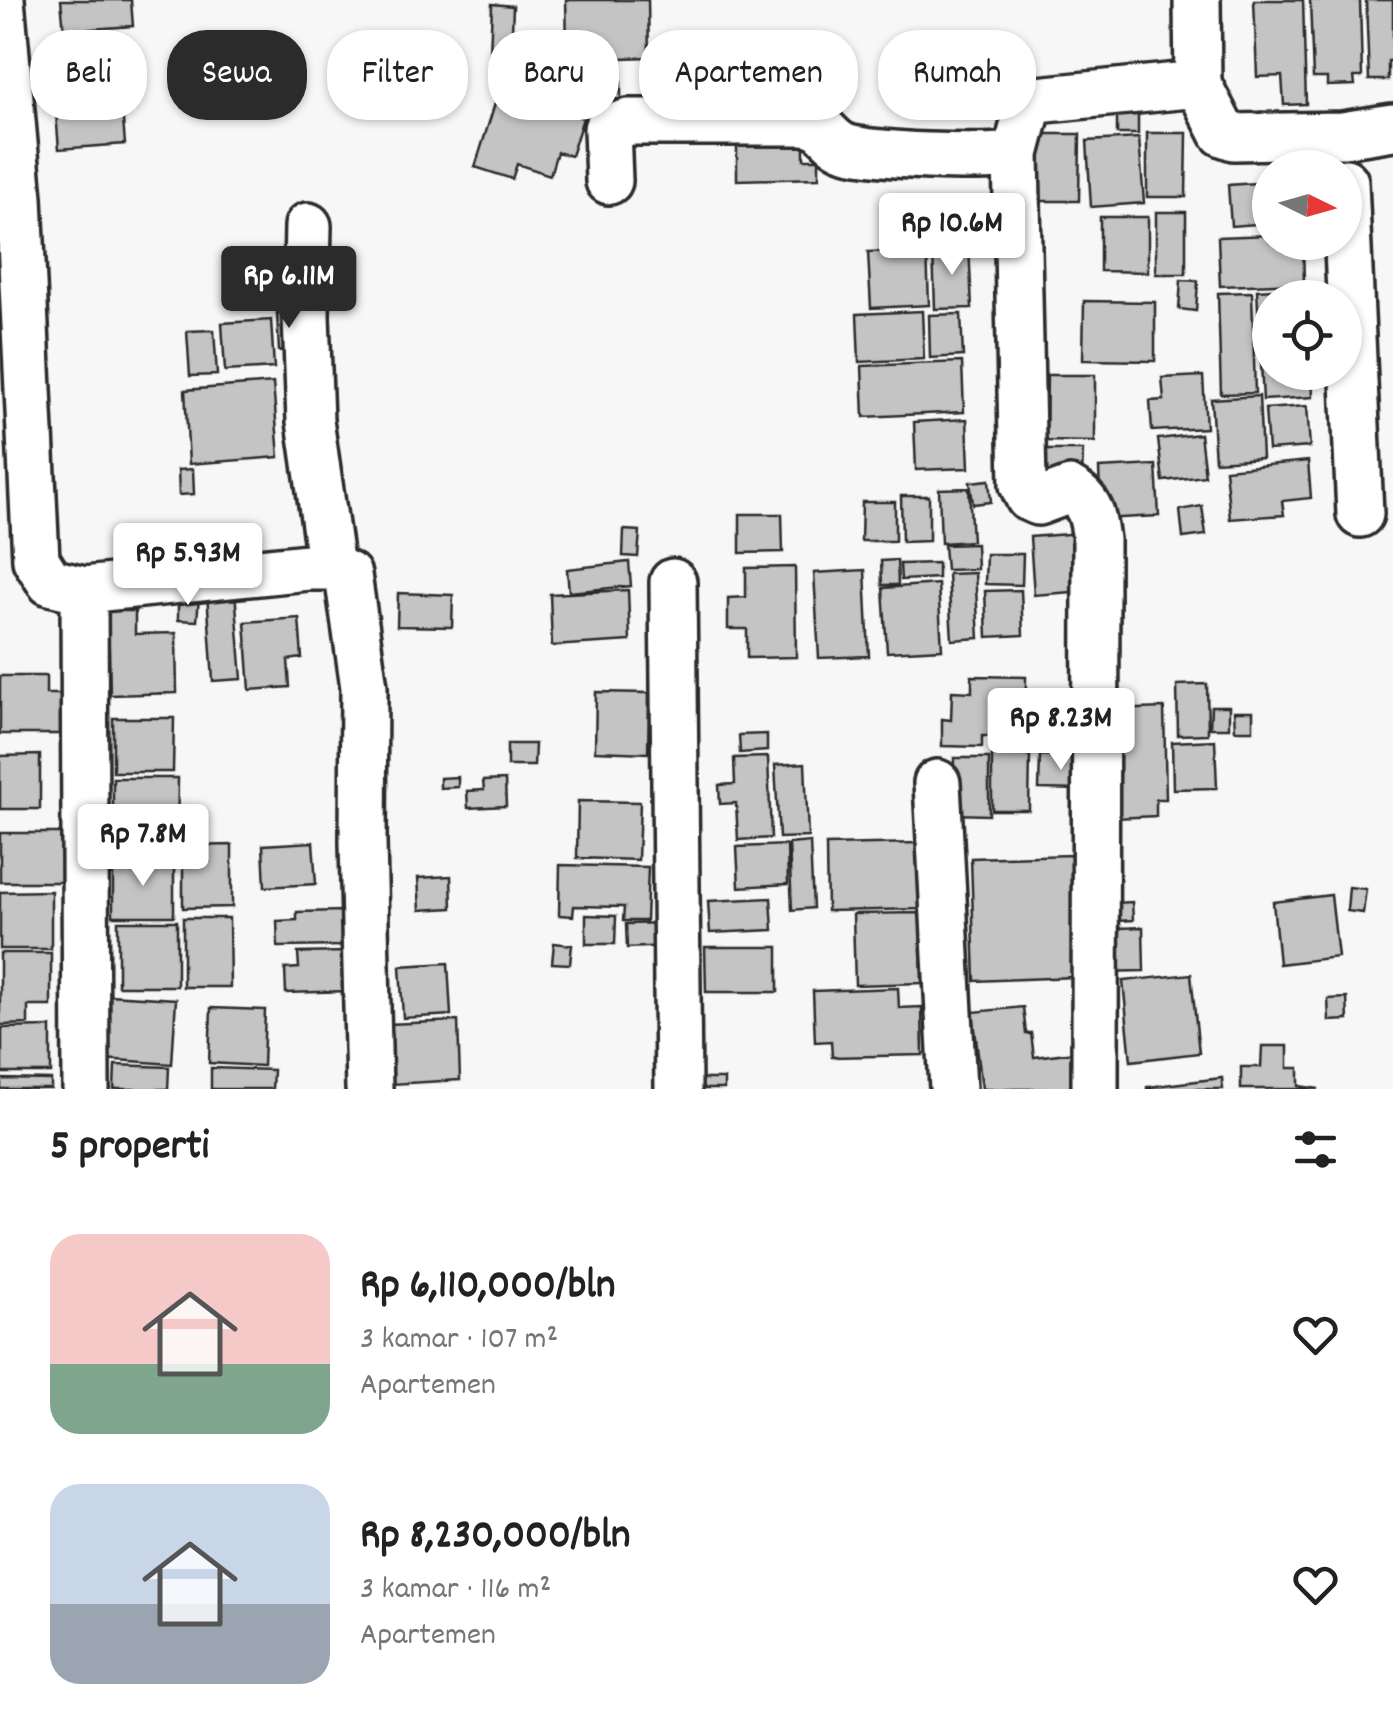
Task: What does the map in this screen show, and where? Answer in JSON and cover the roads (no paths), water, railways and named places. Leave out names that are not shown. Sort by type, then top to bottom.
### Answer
[{"type":"street","points":[[1,0],[19,198],[36,560],[50,582],[84,590],[331,567],[348,575],[364,688],[369,1089]]},
{"type":"street","points":[[1197,0],[1198,84],[1223,133],[1337,150]]},
{"type":"street","points":[[1095,1089],[1096,540],[1092,514],[1084,498],[1070,490],[1038,502],[1029,498],[1023,485],[1016,154],[1028,108],[1037,100],[1198,84]]},
{"type":"street","points":[[608,181],[607,129],[630,122],[804,122],[824,128],[838,144],[863,152],[1016,154]]},
{"type":"street","points":[[1346,150],[1393,126]]},
{"type":"street","points":[[308,226],[310,420],[331,567]]},
{"type":"street","points":[[1349,260],[1360,514]]},
{"type":"street","points":[[672,582],[678,1089]]},
{"type":"street","points":[[84,590],[86,1089]]},
{"type":"street","points":[[937,783],[953,1089]]}]
